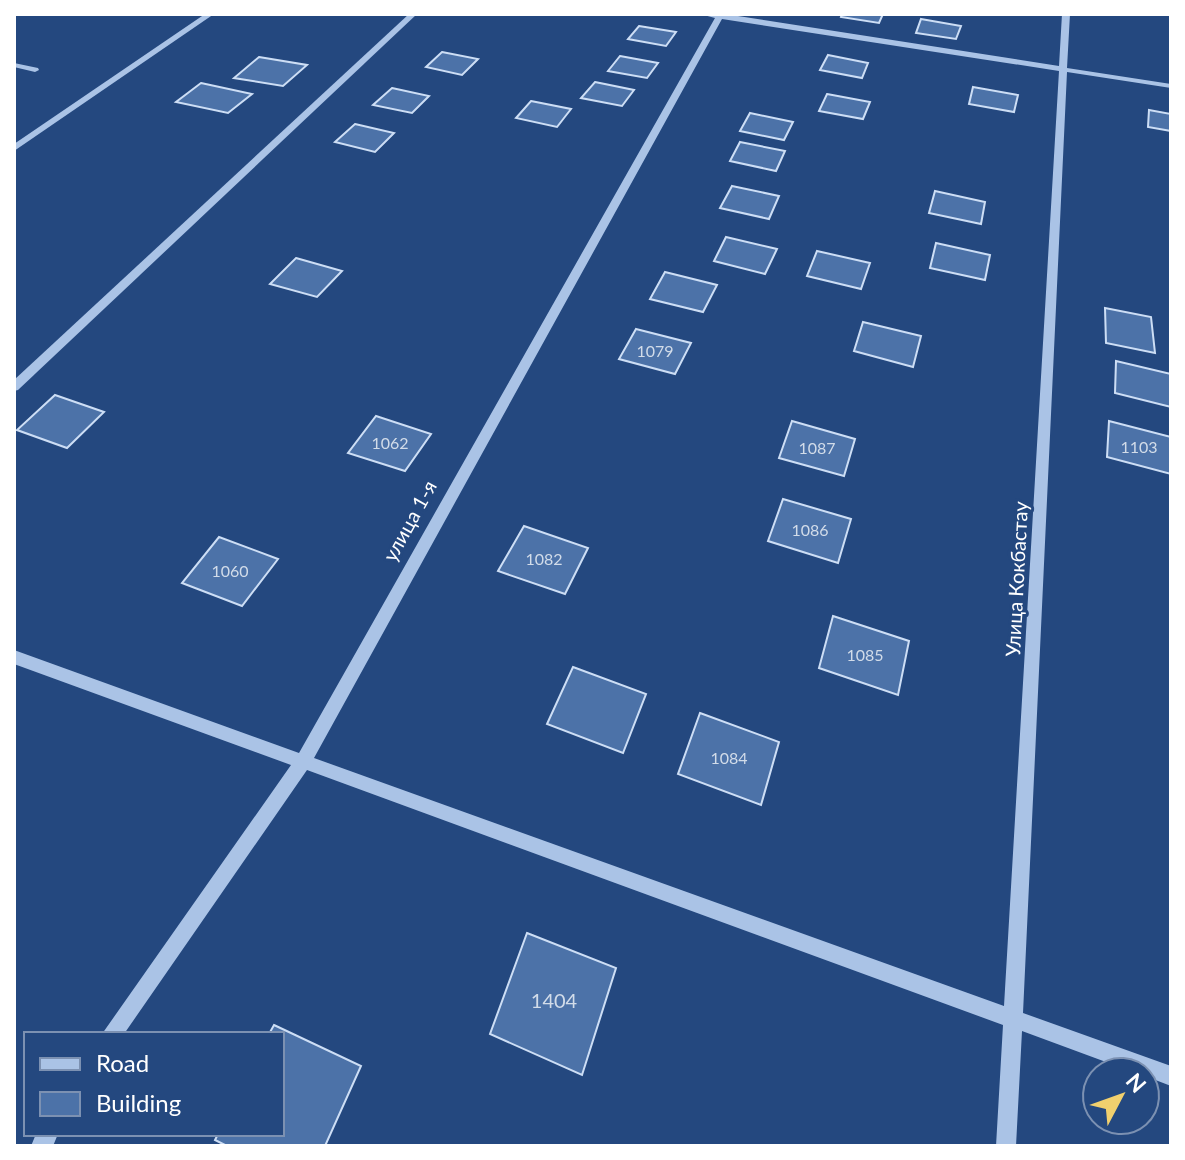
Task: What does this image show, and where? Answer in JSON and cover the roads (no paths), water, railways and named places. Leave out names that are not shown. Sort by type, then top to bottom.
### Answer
[{"type":"street","points":[[14,148],[210,14]]},
{"type":"street","points":[[14,387],[413,14]]},
{"type":"street","points":[[704,14],[1171,86]]},
{"type":"street","name":"Улица Кокбастау","points":[[1006,1146],[1066,14]]},
{"type":"street","name":"улица 1-я","points":[[113,1032],[303,762],[720,15]]},
{"type":"street","points":[[14,65],[35,70]]},
{"type":"street","points":[[14,657],[1171,1076]]}]
